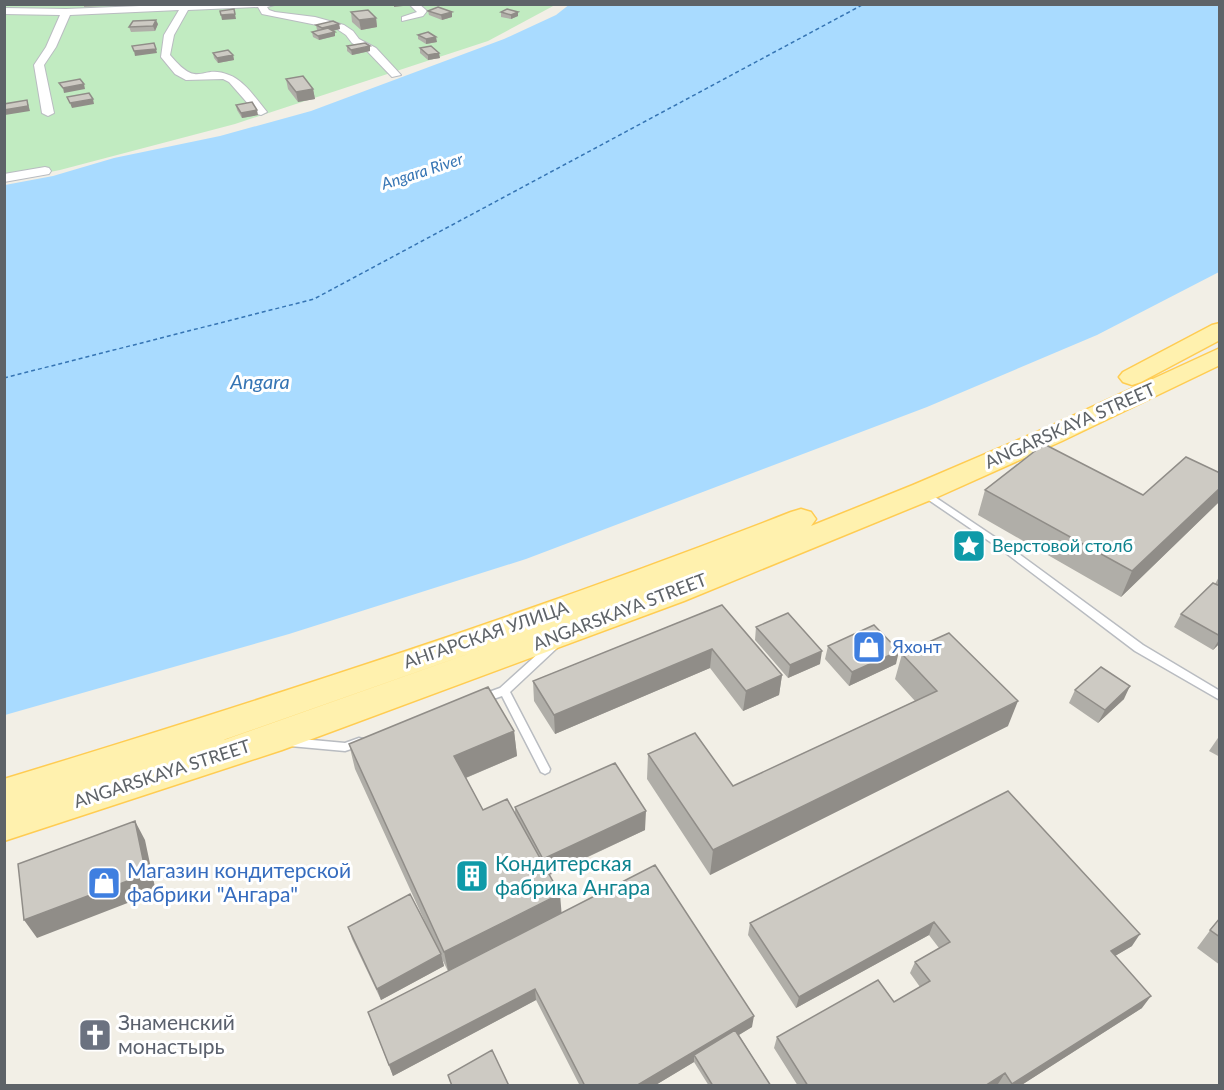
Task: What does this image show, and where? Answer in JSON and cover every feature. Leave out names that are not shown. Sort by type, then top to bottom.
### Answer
[{"type":"main road","name":"АНГАРСКАЯ УЛИЦА","points":[[4,795],[213,729],[655,578],[1035,422],[1152,368],[1220,330]]},
{"type":"main road","name":"ANGARSKAYA STREET","points":[[4,825],[269,740],[673,593],[922,492],[1070,427],[1220,355]]},
{"type":"street","points":[[4,11],[185,9],[274,4]]},
{"type":"street","points":[[405,19],[420,14],[422,11],[413,4]]},
{"type":"street","points":[[262,6],[265,12],[277,16],[334,24],[352,35],[355,41],[372,50],[396,75]]},
{"type":"street","points":[[185,9],[170,35],[165,55],[179,72],[190,78],[224,76],[233,80],[261,112]]},
{"type":"street","points":[[48,113],[39,65],[51,47],[66,12]]},
{"type":"street","points":[[4,178],[45,171]]},
{"type":"lane","points":[[922,492],[1005,549],[1138,648],[1220,696]]},
{"type":"lane","points":[[473,702],[504,691],[567,633]]},
{"type":"lane","points":[[504,691],[545,769]]},
{"type":"lane","points":[[269,740],[345,747],[367,739]]},
{"type":"green space","points":[[5,5],[555,5],[488,41],[235,124],[60,170],[5,181]]},
{"type":"water","name":"Angara","points":[[570,4],[1219,5],[1219,272],[1097,335],[927,407],[526,559],[289,634],[5,715],[5,185],[53,176],[114,158],[220,136],[311,111],[504,39],[556,15]]},
{"type":"building","points":[[438,7],[452,12],[441,15],[428,11]]},
{"type":"building","points":[[234,9],[235,14],[221,15],[220,11]]},
{"type":"building","points":[[507,9],[518,12],[511,15],[501,12]]},
{"type":"building","points":[[368,10],[376,18],[359,20],[351,12]]},
{"type":"building","points":[[156,20],[153,26],[129,27],[133,21]]},
{"type":"building","points":[[333,21],[339,24],[322,28],[316,25]]},
{"type":"building","points":[[328,28],[335,32],[318,36],[312,32]]},
{"type":"building","points":[[428,32],[436,37],[426,39],[418,35]]},
{"type":"building","points":[[154,43],[156,49],[134,51],[132,46]]},
{"type":"building","points":[[365,43],[370,46],[351,50],[347,46]]},
{"type":"building","points":[[431,46],[439,53],[428,55],[420,48]]},
{"type":"building","points":[[228,50],[233,55],[217,58],[213,53]]},
{"type":"building","points":[[303,76],[313,89],[296,92],[286,79]]},
{"type":"building","points":[[80,79],[84,84],[63,88],[59,83]]},
{"type":"building","points":[[89,93],[93,99],[70,103],[67,97]]},
{"type":"building","points":[[27,100],[28,106],[4,110],[4,104]]},
{"type":"building","points":[[252,102],[257,110],[241,113],[236,105]]},
{"type":"building","points":[[1044,444],[1143,495],[1186,457],[1220,473],[1220,488],[1132,571],[985,490]]},
{"type":"building","points":[[1213,583],[1220,586],[1220,636],[1181,614]]},
{"type":"building","points":[[722,605],[782,675],[746,691],[712,649],[554,715],[533,681]]},
{"type":"building","points":[[788,613],[822,651],[790,665],[756,627]]},
{"type":"building","points":[[874,625],[899,651],[852,672],[828,646]]},
{"type":"building","points":[[949,633],[1018,701],[713,850],[648,754],[695,733],[733,786],[937,691],[902,654]]},
{"type":"building","points":[[1101,667],[1130,686],[1105,710],[1075,690]]},
{"type":"building","name":"Кондитерская фабрика Ангара","points":[[488,687],[514,731],[454,756],[483,810],[507,799],[560,894],[444,952],[349,744]]},
{"type":"building","points":[[615,763],[646,811],[543,859],[515,807]]},
{"type":"building","points":[[1008,791],[1140,934],[1111,951],[1151,996],[1012,1084],[1005,1073],[985,1086],[808,1086],[777,1037],[878,980],[894,1002],[930,981],[915,962],[950,942],[934,922],[799,997],[750,923]]},
{"type":"building","points":[[135,821],[146,874],[24,920],[18,864]]},
{"type":"building","points":[[655,865],[754,1016],[636,1086],[585,1086],[535,989],[389,1065],[368,1012]]},
{"type":"building","points":[[410,894],[441,954],[377,989],[348,927]]},
{"type":"building","points":[[1220,918],[1220,937],[1210,930]]},
{"type":"building","points":[[735,1030],[771,1086],[713,1086],[694,1055]]},
{"type":"building","points":[[492,1050],[509,1086],[452,1086],[448,1075]]},
{"type":"ferry route","points":[[4,378],[314,299],[864,4]]},
{"type":"place","name":"Верстовой столб","points":[[969,546]]},
{"type":"place","name":"Яхонт","points":[[869,647]]},
{"type":"place","name":"Кондитерская фабрика Ангара","points":[[472,876]]},
{"type":"place","name":"Магазин кондитерской фабрики \"Ангара\"","points":[[104,883]]},
{"type":"place","name":"Знаменский монастырь","points":[[95,1035]]},
{"type":"water label","name":"Angara River","points":[[422,171]]}]
